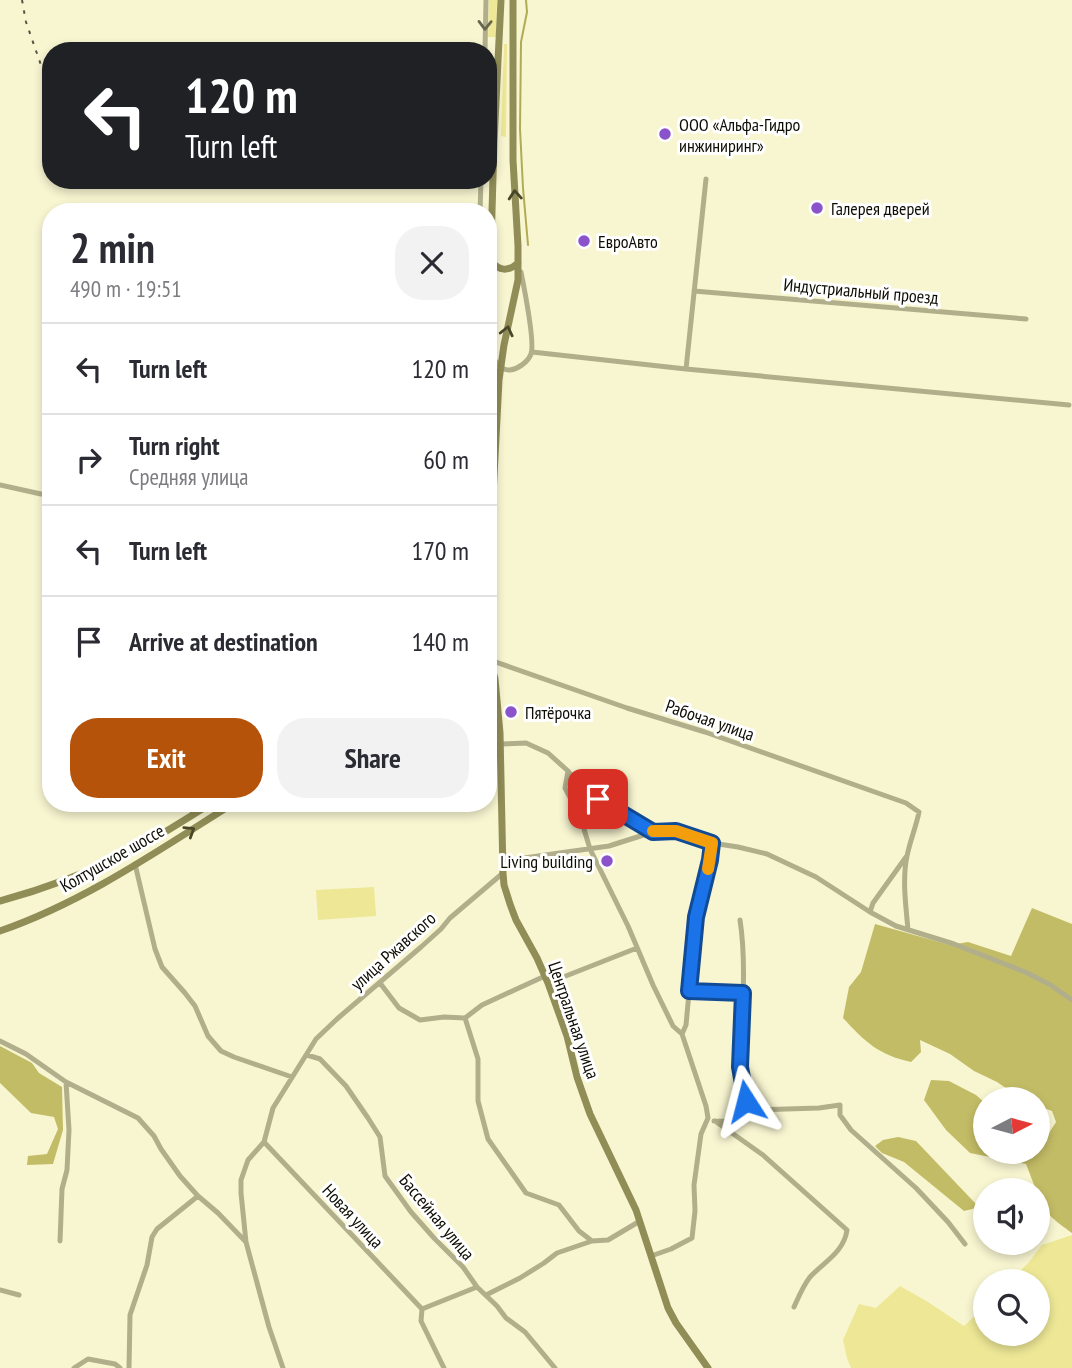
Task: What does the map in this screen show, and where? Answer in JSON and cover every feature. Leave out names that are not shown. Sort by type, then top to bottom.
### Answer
[{"type":"main road","points":[[497,104],[501,0]]},
{"type":"main road","points":[[497,433],[501,368],[516,292],[518,263],[513,160],[513,0]]},
{"type":"main road","points":[[497,268],[512,269],[518,263]]},
{"type":"main road","name":"Центральная улица","points":[[497,701],[506,894],[546,979],[567,1036],[590,1114],[640,1221],[663,1294],[672,1315],[708,1368]]},
{"type":"main road","name":"Колтушское шоссе","points":[[0,901],[100,866],[198,812]]},
{"type":"main road","name":"Колтушское шоссе","points":[[0,931],[51,911],[219,812]]},
{"type":"street","points":[[485,42],[486,0]]},
{"type":"street","points":[[686,369],[706,179]]},
{"type":"street","points":[[497,363],[505,370],[511,370],[526,362],[532,352],[518,263]]},
{"type":"street","name":"Индустриальный проезд","points":[[694,291],[1026,320]]},
{"type":"street","points":[[532,352],[1069,405]]},
{"type":"street","points":[[0,485],[42,494]]},
{"type":"street","name":"Рабочая улица","points":[[497,663],[906,803],[919,812],[907,856]]},
{"type":"street","points":[[501,744],[526,743],[548,753],[582,788],[653,832]]},
{"type":"street","points":[[568,771],[565,788],[580,816],[590,849],[673,1027],[682,1034],[711,1120],[763,1155],[847,1230],[846,1238],[838,1250],[802,1288],[794,1307]]},
{"type":"street","points":[[503,861],[609,846],[653,832],[676,831],[712,843],[767,854],[789,863],[896,926],[954,944],[1025,972],[1072,1000]]},
{"type":"street","points":[[682,1034],[696,917],[712,843]]},
{"type":"street","points":[[870,912],[873,903],[907,856]]},
{"type":"street","points":[[907,856],[904,879],[908,930]]},
{"type":"street","points":[[135,864],[155,949],[162,967],[195,1006],[208,1036],[221,1051],[292,1077]]},
{"type":"street","name":"улица Ржавского","points":[[283,1368],[246,1242],[241,1180],[248,1160],[264,1142],[273,1108],[316,1039],[503,873]]},
{"type":"street","points":[[740,920],[743,939],[740,1067],[750,1110]]},
{"type":"street","points":[[380,984],[400,1008],[419,1020],[465,1018],[482,1005],[546,979],[637,948]]},
{"type":"street","points":[[689,991],[743,993]]},
{"type":"street","points":[[465,1018],[478,1059],[478,1101],[488,1139],[526,1193],[559,1205],[579,1231],[592,1241]]},
{"type":"street","points":[[0,1041],[26,1054],[66,1082],[138,1118],[154,1136],[180,1176],[246,1242]]},
{"type":"street","name":"Бассейная улица","points":[[307,1055],[320,1059],[346,1086],[380,1137],[384,1176],[411,1212],[463,1267],[477,1287],[506,1318],[525,1332],[555,1368]]},
{"type":"street","points":[[60,1241],[62,1189],[67,1170],[69,1130],[66,1082]]},
{"type":"street","points":[[711,1120],[739,1119],[750,1110],[840,1105],[840,1115],[851,1130],[916,1188],[965,1244]]},
{"type":"street","points":[[651,1256],[692,1238],[694,1185],[701,1134],[711,1120]]},
{"type":"street","name":"Новая улица","points":[[264,1142],[422,1309]]},
{"type":"street","points":[[129,1368],[130,1315],[147,1265],[152,1237],[158,1228],[198,1196]]},
{"type":"street","points":[[486,1294],[520,1278],[557,1253],[592,1241],[608,1240],[640,1221]]},
{"type":"street","points":[[444,1368],[421,1321],[422,1309],[477,1287]]},
{"type":"street","points":[[0,1290],[19,1295]]},
{"type":"street","points":[[74,1368],[88,1359],[115,1364],[120,1368]]},
{"type":"shaded area","points":[[489,0],[497,0],[496,37],[488,37]]},
{"type":"shaded area","points":[[504,44],[507,44],[506,137],[501,136]]},
{"type":"shaded area","points":[[374,887],[376,916],[318,920],[316,890]]},
{"type":"shaded area","points":[[1032,908],[1072,924],[1072,1233],[1050,1214],[1050,1178],[1031,1178],[1026,1164],[1050,1164],[1050,1132],[1056,1122],[1050,1110],[1050,1087],[1004,1087],[950,1054],[920,1040],[921,1052],[911,1062],[890,1056],[866,1041],[843,1018],[849,987],[861,972],[875,924],[950,945],[968,942],[1011,956]]},
{"type":"shaded area","points":[[0,1046],[32,1063],[39,1073],[62,1087],[63,1130],[53,1164],[27,1165],[28,1156],[47,1154],[58,1129],[54,1117],[31,1113],[0,1083]]},
{"type":"shaded area","points":[[931,1080],[949,1081],[973,1093],[973,1154],[946,1130],[924,1100]]},
{"type":"shaded area","points":[[898,1137],[916,1141],[973,1201],[973,1209],[964,1211],[904,1162],[882,1153],[875,1146],[883,1140]]},
{"type":"shaded area","points":[[1072,1235],[1072,1368],[851,1368],[843,1340],[859,1304],[876,1308],[900,1286],[964,1326],[973,1317],[973,1346],[1050,1346],[1050,1269],[1022,1269],[1034,1255],[1050,1255],[1050,1242]]},
{"type":"waterway","points":[[526,0],[527,12],[521,42],[520,129],[528,245]]},
{"type":"railway","points":[[22,0],[26,22],[42,68]]},
{"type":"slow traffic","points":[[653,831],[676,831],[712,843],[708,869]]},
{"type":"place","name":"ООО «Альфа-Гидро инжиниринг»","points":[[665,134]]},
{"type":"place","name":"Галерея дверей","points":[[817,208]]},
{"type":"place","name":"ЕвроАвто","points":[[584,241]]},
{"type":"place","name":"Пятёрочка","points":[[511,712]]},
{"type":"place","name":"Living building","points":[[607,861]]},
{"type":"route","points":[[598,799],[653,832],[676,831],[712,843],[696,917],[689,991],[743,993],[740,1067],[746,1101]]}]
